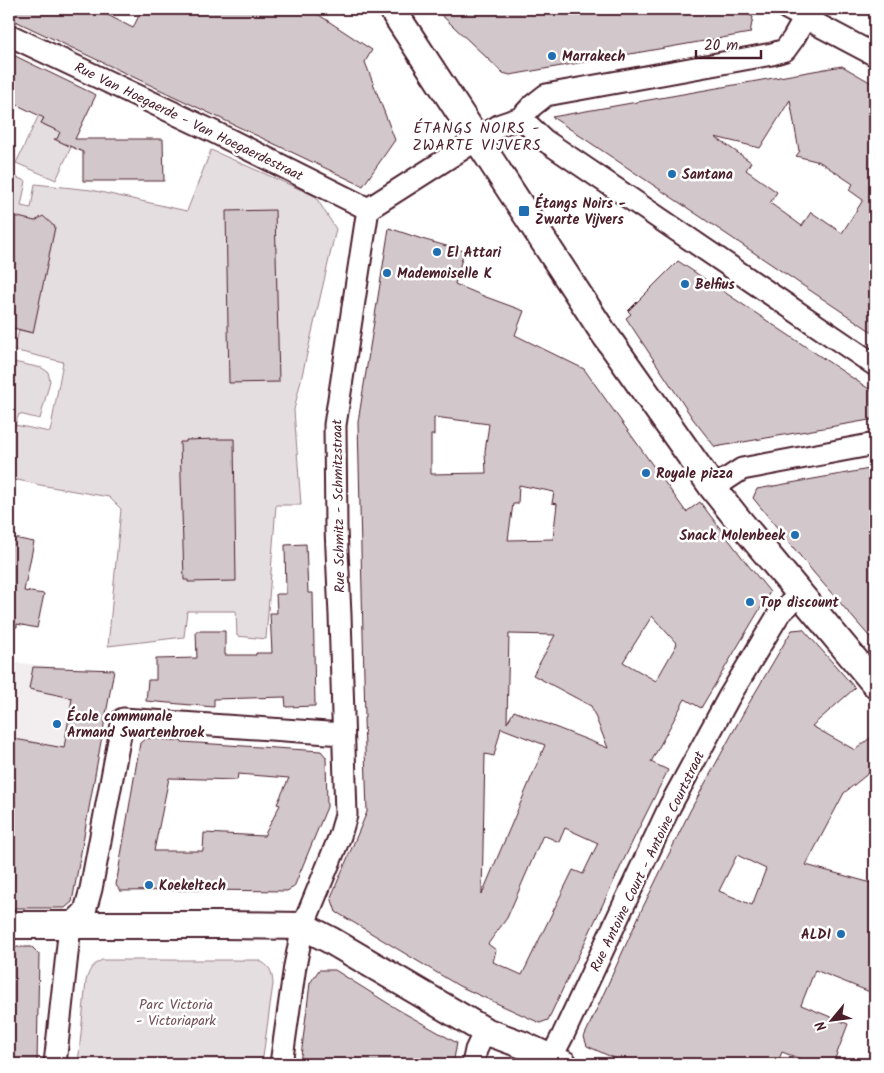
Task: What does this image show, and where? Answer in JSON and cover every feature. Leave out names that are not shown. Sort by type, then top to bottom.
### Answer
[{"type":"street","points":[[392,9],[476,140],[602,329],[713,488],[875,684]]},
{"type":"street","points":[[368,209],[500,124],[521,118],[546,95],[772,54],[785,50],[793,39],[797,14],[875,55]]},
{"type":"street","name":"Rue Van Hoegaerde - Van Hoegaerdestraat","points":[[9,35],[368,209]]},
{"type":"street","points":[[521,118],[544,140],[875,365]]},
{"type":"street","name":"Rue Schmitz - Schmitzstraat","points":[[281,1064],[295,966],[303,926],[340,836],[346,815],[335,507],[335,425],[368,209]]},
{"type":"street","points":[[713,488],[742,469],[875,444]]},
{"type":"street","name":"Rue Antoine Court - Antoine Courtstraat","points":[[558,1061],[563,1035],[670,806],[729,697],[779,614],[800,594]]},
{"type":"street","points":[[55,1064],[70,926],[85,911],[91,889],[123,719],[343,734]]},
{"type":"street","points":[[9,925],[303,926],[485,1031],[558,1061]]},
{"type":"street","points":[[472,1064],[485,1031]]},
{"type":"shaded area","name":"École communale Armand Swartenbroek","points":[[9,662],[77,669],[114,670],[87,820],[50,813],[45,785],[9,779]]},
{"type":"green space","points":[[57,77],[41,123],[60,132],[57,140],[71,147],[56,180],[16,163]]},
{"type":"green space","points":[[211,150],[315,196],[336,229],[294,410],[301,505],[276,505],[266,639],[237,636],[236,611],[187,611],[184,637],[108,646],[121,509],[109,497],[9,478],[9,414],[15,385],[9,384],[9,361],[42,368],[48,372],[50,381],[40,419],[19,414],[15,425],[50,432],[63,362],[9,349],[9,337],[17,339],[19,330],[32,333],[55,226],[10,216],[9,175],[26,181],[21,206],[31,208],[35,184],[91,190],[187,211]]},
{"type":"green space","name":"Parc Victoria - Victoriapark","points":[[102,960],[258,960],[262,962],[270,969],[273,984],[262,1064],[78,1064],[86,981],[91,968]]},
{"type":"building","points":[[9,9],[96,9],[133,28],[142,9],[310,9],[372,50],[365,62],[395,140],[363,186],[9,18]]},
{"type":"building","points":[[435,9],[738,9],[753,17],[750,33],[510,75],[503,73]]},
{"type":"building","points":[[9,53],[96,95],[75,139],[163,139],[164,181],[83,181],[83,152],[54,139],[57,139],[60,132],[41,123],[44,118],[9,101]]},
{"type":"building","points":[[842,66],[875,85],[875,334],[552,117]],"holes":[[[790,100],[799,151],[796,156],[820,162],[853,184],[849,190],[863,200],[842,233],[811,212],[802,226],[770,203],[777,192],[746,170],[751,162],[715,137],[760,148]]]},
{"type":"building","points":[[275,210],[279,382],[229,383],[226,211]]},
{"type":"building","points":[[9,215],[35,221],[43,216],[55,227],[33,333],[9,327]]},
{"type":"building","points":[[389,228],[464,251],[455,284],[524,311],[515,335],[584,369],[686,512],[700,502],[770,592],[701,708],[685,699],[651,762],[668,770],[548,1020],[540,1023],[459,986],[336,912],[331,897],[367,812],[358,422]],"holes":[[[434,417],[489,424],[485,451],[486,473],[431,474],[431,435],[434,435]],[[519,485],[554,492],[552,503],[557,504],[553,539],[508,540],[513,504],[518,504]],[[652,616],[677,644],[656,681],[623,662]],[[509,634],[555,635],[533,675],[591,706],[608,748],[514,711],[507,723]],[[501,728],[545,745],[482,894],[485,754],[494,756]],[[565,828],[598,843],[583,874],[573,870],[522,975],[493,962],[496,950],[488,944],[507,918],[543,835],[559,842]]]},
{"type":"building","points":[[678,261],[875,393],[875,419],[715,447],[693,419],[626,318],[631,314],[628,311]]},
{"type":"building","points":[[234,439],[236,581],[188,582],[188,580],[184,580],[180,442],[186,442],[186,440]]},
{"type":"building","points":[[875,468],[875,643],[814,573],[753,498],[757,489]]},
{"type":"building","points":[[9,537],[34,542],[24,591],[44,594],[37,628],[17,624],[17,627],[9,627]]},
{"type":"building","points":[[306,544],[308,593],[313,593],[315,706],[286,707],[285,697],[214,699],[214,707],[146,701],[148,680],[156,680],[156,659],[197,658],[196,631],[225,631],[225,655],[272,653],[270,613],[277,613],[276,594],[286,594],[285,545]]},
{"type":"building","points":[[803,629],[855,688],[812,726],[855,750],[875,734],[875,768],[844,793],[806,865],[875,884],[875,994],[815,970],[801,1005],[848,1024],[833,1064],[814,1064],[782,1052],[777,1064],[627,1064],[587,1046],[584,1037],[643,907],[690,811],[745,710],[792,630]],"holes":[[[737,855],[766,869],[752,905],[719,891]]]},
{"type":"building","points":[[33,667],[114,670],[72,902],[65,908],[9,908],[9,738],[64,748],[72,698],[29,689]]},
{"type":"building","points":[[146,738],[321,751],[326,757],[327,807],[294,887],[287,891],[120,891],[116,885],[140,743]],"holes":[[[238,774],[289,778],[277,804],[280,805],[264,836],[204,833],[203,851],[154,851],[169,778],[237,780]]]},
{"type":"building","points":[[9,947],[32,947],[39,954],[37,1064],[9,1064]]},
{"type":"building","points":[[319,970],[335,970],[397,1009],[457,1043],[453,1064],[300,1064],[310,983]]},
{"type":"place","name":"Marrakech","points":[[552,56]]},
{"type":"place","name":"Santana","points":[[672,174]]},
{"type":"place","name":"Étangs Noirs - Zwarte Vijvers","points":[[524,211]]},
{"type":"place","name":"El Attari","points":[[437,252]]},
{"type":"place","name":"Mademoiselle K","points":[[387,273]]},
{"type":"place","name":"Belfius","points":[[685,284]]},
{"type":"place","name":"Royale pizza","points":[[646,473]]},
{"type":"place","name":"Snack Molenbeek","points":[[795,535]]},
{"type":"place","name":"Top discount","points":[[750,602]]},
{"type":"place","name":"École communale Armand Swartenbroek","points":[[57,724]]},
{"type":"place","name":"Koekeltech","points":[[149,885]]},
{"type":"place","name":"ALDI","points":[[841,934]]},
{"type":"district","name":"ÉTANGS NOIRS - ZWARTE VIJVERS","points":[[477,136]]}]
